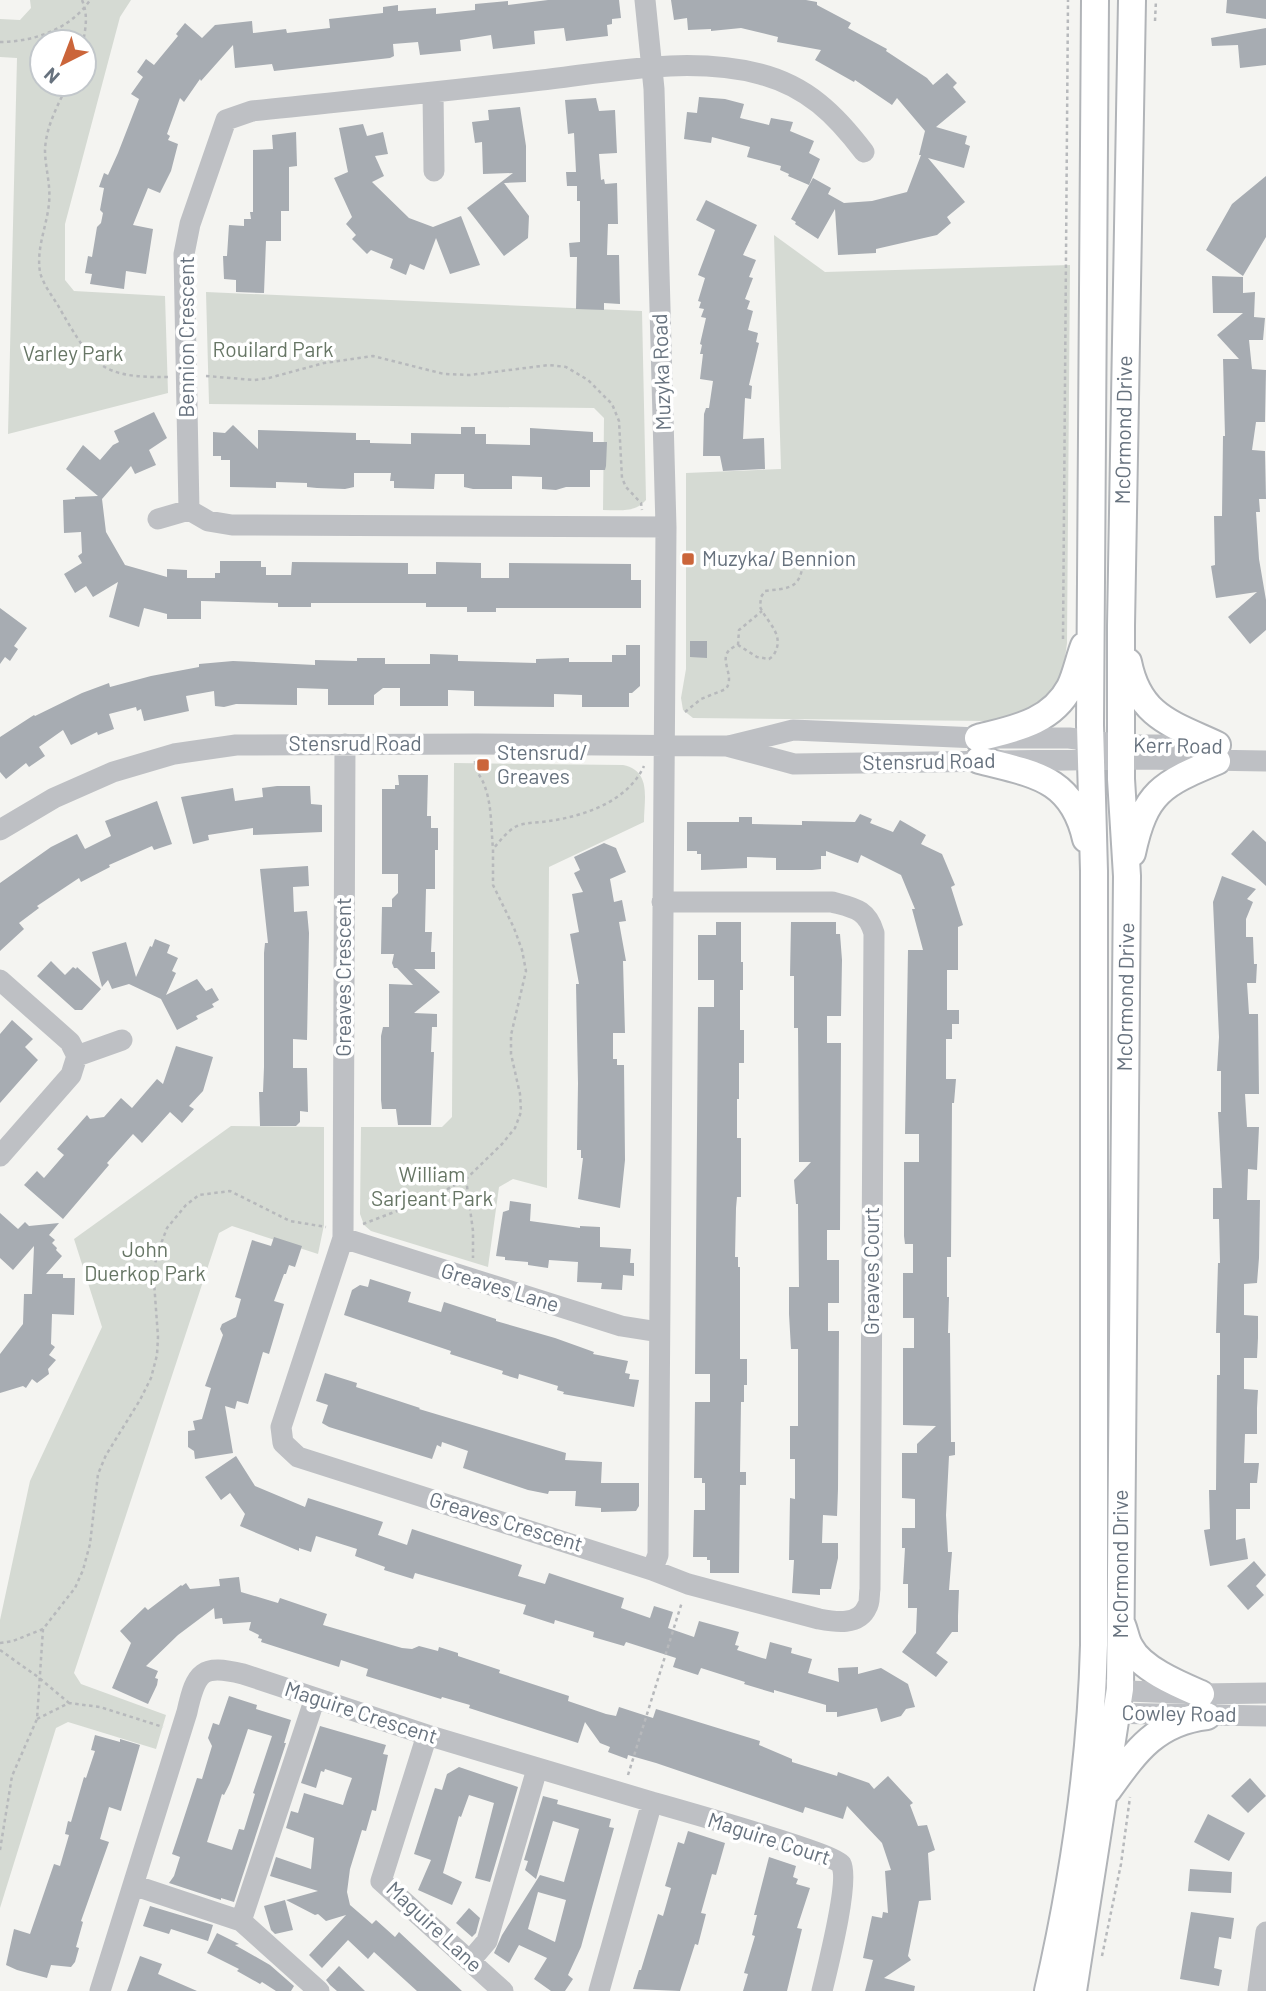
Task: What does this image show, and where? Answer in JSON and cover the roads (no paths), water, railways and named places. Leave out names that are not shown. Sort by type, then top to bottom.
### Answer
[{"type":"main road","name":"McOrmond Drive","points":[[1073,1991],[1118,1794],[1105,1701],[1090,749],[1096,0]]},
{"type":"main road","name":"McOrmond Drive","points":[[1048,1991],[1060,1937],[1084,1790],[1105,1701],[1120,1620],[1127,876],[1121,626],[1132,0]]},
{"type":"main road","points":[[978,749],[1035,721],[1053,709],[1070,688],[1091,625]]},
{"type":"main road","points":[[1121,626],[1132,682],[1152,712],[1217,753],[1161,789],[1147,806],[1137,830],[1127,876]]},
{"type":"main road","points":[[978,749],[1062,790],[1082,818],[1094,871]]},
{"type":"main road","points":[[1118,1794],[1149,1739],[1171,1726],[1195,1718],[1204,1705],[1131,1650],[1120,1620]]},
{"type":"street","name":"Muzyka Road","points":[[645,0],[652,68],[666,527],[663,902]]},
{"type":"street","name":"Bennion Crescent","points":[[189,510],[184,254],[190,224],[226,120],[252,111],[652,68],[725,66],[792,86],[820,103],[841,121],[864,152]]},
{"type":"street","points":[[433,92],[434,171]]},
{"type":"street","points":[[158,519],[189,510],[208,521],[232,525],[666,527]]},
{"type":"street","name":"Stensrud Road","points":[[727,746],[793,730],[978,749]]},
{"type":"street","name":"Greaves Crescent","points":[[345,744],[342,1233],[281,1427],[284,1443],[298,1457],[652,1570]]},
{"type":"street","name":"Stensrud Road","points":[[0,830],[26,813],[83,784],[174,754],[236,745],[727,746],[794,764],[978,749],[1090,749]]},
{"type":"street","name":"Kerr Road","points":[[1090,749],[1217,753],[1266,747]]},
{"type":"street","name":"Kerr Road","points":[[1217,753],[1266,761]]},
{"type":"street","points":[[652,1570],[658,1555],[663,902]]},
{"type":"street","name":"Greaves Court","points":[[652,1570],[678,1580],[840,1623],[856,1619],[867,1608],[870,1575],[874,933],[870,919],[856,908],[832,902],[663,902]]},
{"type":"street","points":[[0,980],[70,1042],[77,1056],[71,1075],[0,1156]]},
{"type":"street","points":[[77,1056],[122,1040]]},
{"type":"street","name":"Greaves Lane","points":[[342,1233],[621,1326],[659,1332]]},
{"type":"street","name":"Maguire Crescent","points":[[100,1991],[193,1686],[206,1672],[218,1668],[537,1769],[652,1802]]},
{"type":"street","name":"Cowley Road","points":[[1204,1705],[1266,1693]]},
{"type":"street","points":[[241,1921],[315,1698]]},
{"type":"street","name":"Cowley Road","points":[[1105,1701],[1204,1705],[1266,1716]]},
{"type":"street","name":"Maguire Lane","points":[[427,1735],[381,1881],[503,1991]]},
{"type":"street","points":[[470,1961],[487,1941],[537,1769]]},
{"type":"street","points":[[599,1991],[652,1802]]},
{"type":"street","name":"Maguire Court","points":[[652,1802],[801,1847],[835,1859],[840,1864],[843,1872],[840,1905],[822,1991]]},
{"type":"street","points":[[133,1885],[241,1921],[319,1991]]},
{"type":"street","points":[[1258,1991],[1266,1932]]},
{"type":"place","name":"Muzyka/ Bennion","points":[[688,559]]},
{"type":"place","name":"Stensrud/ Greaves","points":[[483,765]]},
{"type":"park label","name":"Rouilard Park","points":[[273,350]]},
{"type":"park label","name":"Varley Park","points":[[73,354]]},
{"type":"park label","name":"William Sarjeant Park","points":[[432,1187]]},
{"type":"park label","name":"John Duerkop Park","points":[[145,1262]]}]
